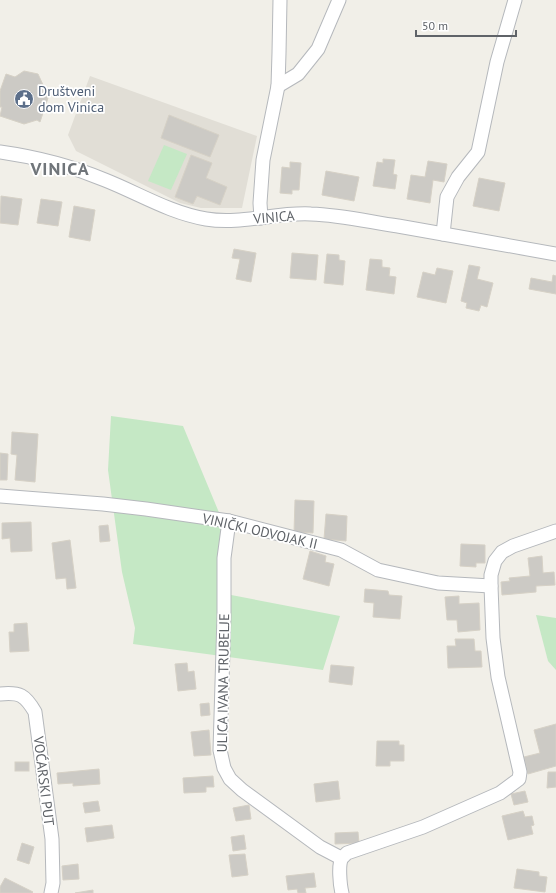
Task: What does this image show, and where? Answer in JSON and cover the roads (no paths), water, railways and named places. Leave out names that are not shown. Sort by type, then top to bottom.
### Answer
[{"type":"street","points":[[260,218],[263,160],[278,86],[280,0]]},
{"type":"street","points":[[278,86],[298,74],[318,49],[340,0]]},
{"type":"street","points":[[443,234],[447,197],[458,177],[478,152],[497,62],[515,0]]},
{"type":"street","name":"VINICA","points":[[0,152],[43,160],[82,171],[189,216],[227,221],[286,215],[310,214],[337,216],[556,254]]},
{"type":"street","name":"VINIČKI ODVOJAK II","points":[[0,496],[139,508],[229,521],[341,550],[378,570],[438,583],[491,586]]},
{"type":"street","name":"ULICA IVANA TRUBELJE","points":[[229,521],[224,558],[224,623],[220,750],[224,768],[230,779],[242,790],[320,846],[342,858]]},
{"type":"street","points":[[342,893],[340,884],[340,869],[342,858],[347,853],[423,827],[500,793],[519,779],[520,772],[498,677],[493,638],[491,575],[495,561],[502,552],[513,546],[556,531]]},
{"type":"street","name":"VOĆARSKI PUT","points":[[0,694],[19,694],[29,701],[35,712],[52,839],[53,883],[51,893]]},
{"type":"place","name":"Društveni dom Vinica","points":[[24,99]]},
{"type":"district","name":"VINICA","points":[[60,169]]}]
